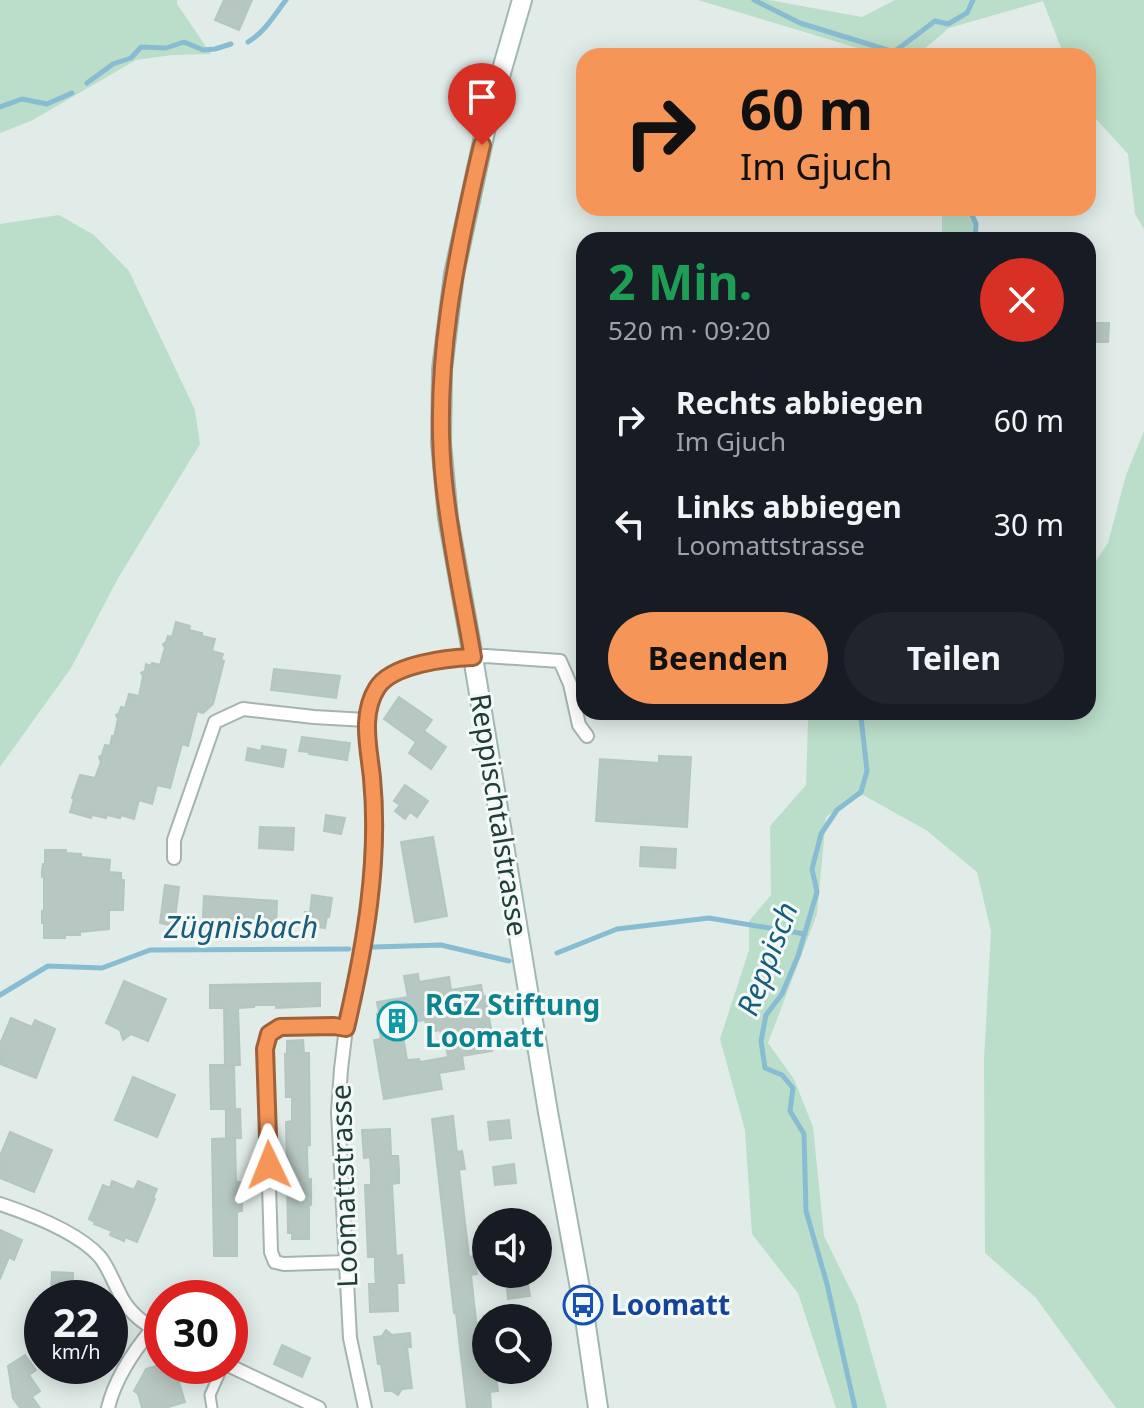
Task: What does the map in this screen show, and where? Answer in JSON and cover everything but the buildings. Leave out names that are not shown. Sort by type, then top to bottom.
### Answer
[{"type":"main road","name":"Reppischtalstrasse","points":[[522,0],[488,118],[454,274],[442,369],[441,430],[444,481],[598,1408]]},
{"type":"street","name":"Loomattstrasse","points":[[363,1408],[350,1338],[338,1112],[346,1028],[362,960],[371,892],[373,796],[366,720],[369,702],[378,684],[397,671],[473,657],[509,657],[560,661],[570,684],[576,711]]},
{"type":"street","points":[[174,858],[174,840],[215,722],[243,709],[366,720]]},
{"type":"street","name":"Loomattstrasse","points":[[578,720],[587,736]]},
{"type":"street","points":[[346,1028],[280,1027],[269,1034],[265,1049],[271,1252],[275,1262],[284,1264],[346,1262]]},
{"type":"street","points":[[0,1204],[59,1229],[92,1250],[110,1271],[127,1307],[144,1321]]},
{"type":"street","points":[[108,1408],[118,1379],[130,1359],[144,1344]]},
{"type":"street","points":[[248,1374],[319,1408]]},
{"type":"street","points":[[212,1408],[210,1395],[215,1384]]},
{"type":"green space","points":[[0,0],[177,0],[211,54],[136,60],[31,121],[0,133]]},
{"type":"green space","points":[[698,0],[769,0],[862,17],[895,0],[1144,0],[1144,229],[1135,214],[1128,154],[1096,119],[1096,48],[1061,48],[1043,1],[949,28],[925,48],[857,48]]},
{"type":"green space","points":[[59,215],[94,235],[129,271],[195,410],[200,444],[117,580],[71,668],[0,767],[0,224]]},
{"type":"green space","points":[[942,216],[973,216],[974,232],[942,232]]},
{"type":"green space","points":[[1144,431],[1144,1408],[1116,1408],[1036,1298],[985,1253],[984,1060],[991,931],[977,872],[926,830],[863,795],[826,817],[817,914],[768,1043],[794,1079],[813,1127],[824,1236],[858,1305],[887,1408],[836,1408],[798,1293],[752,1234],[745,1130],[720,1039],[749,950],[749,921],[771,895],[770,826],[806,785],[809,720],[1096,720],[1096,560],[1108,543],[1126,475]]},
{"type":"waterway","points":[[248,42],[264,28],[286,0]]},
{"type":"waterway","points":[[754,0],[800,23],[881,48]]},
{"type":"waterway","name":"Reppisch","points":[[899,48],[935,21],[948,24],[967,13],[973,0]]},
{"type":"waterway","points":[[87,83],[113,64],[131,58],[141,47],[166,48],[184,42],[203,50],[231,44]]},
{"type":"waterway","points":[[0,107],[22,99],[47,104],[72,93]]},
{"type":"waterway","name":"Reppisch","points":[[972,216],[976,232]]},
{"type":"waterway","name":"Reppisch","points":[[855,1408],[827,1284],[806,1211],[804,1134],[790,1111],[793,1088],[782,1075],[765,1068],[761,1041],[766,1015],[782,994],[798,956],[817,892],[812,869],[821,834],[837,810],[861,792],[867,771],[861,720]]},
{"type":"waterway","name":"Zügnisbach","points":[[557,953],[617,929],[709,918],[805,934]]},
{"type":"waterway","name":"Zügnisbach","points":[[373,947],[441,945],[509,961]]},
{"type":"waterway","name":"Zügnisbach","points":[[0,995],[48,966],[102,968],[150,950],[349,949]]},
{"type":"place","name":"RGZ Stiftung Loomatt","points":[[397,1021]]},
{"type":"place","name":"Loomatt","points":[[583,1305]]},
{"type":"route","points":[[269,1165],[265,1049],[269,1034],[280,1027],[346,1028],[362,960],[372,860],[373,796],[366,720],[369,702],[378,684],[397,671],[473,657],[448,518],[441,443],[441,403],[442,369],[454,274],[482,145]]}]
